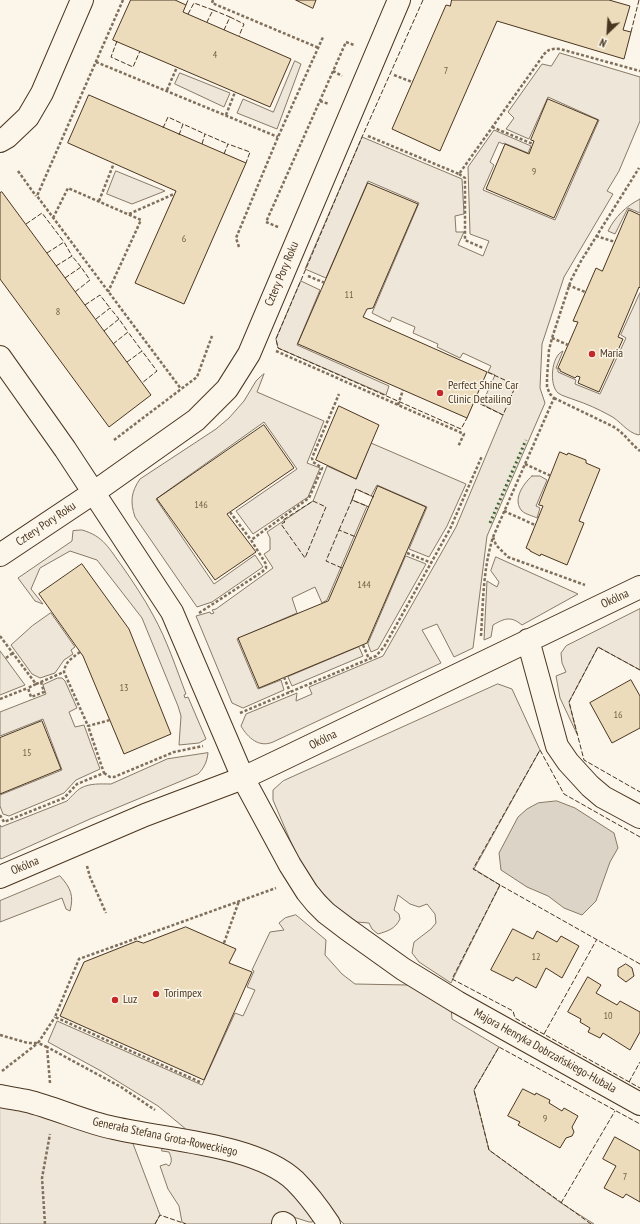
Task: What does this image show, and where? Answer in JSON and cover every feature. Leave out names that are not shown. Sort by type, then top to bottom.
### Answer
[{"type":"street","points":[[0,142],[28,116],[42,93],[82,0]]},
{"type":"street","name":"Cztery Pory Roku","points":[[0,555],[93,493],[196,420],[220,397],[236,377],[249,354],[399,0]]},
{"type":"street","points":[[0,358],[65,449],[93,493]]},
{"type":"street","name":"Majora Henryka Dobrzańskiego-Hubala","points":[[93,493],[172,612],[243,778],[290,866],[306,892],[326,913],[390,960],[450,997],[640,1104]]},
{"type":"street","name":"Okólna","points":[[0,877],[145,815],[243,778],[283,760],[640,587]]},
{"type":"street","points":[[528,640],[557,746],[568,762],[590,786],[603,797],[640,817]]},
{"type":"street","name":"Generała Stefana Grota-Roweckiego","points":[[0,1096],[28,1101],[113,1128],[224,1148],[262,1160],[294,1181],[318,1208],[329,1224]]},
{"type":"path","points":[[37,196],[123,0]]},
{"type":"path","points":[[213,0],[212,2],[319,48]]},
{"type":"path","points":[[239,247],[236,238],[278,137],[324,37]]},
{"type":"path","points":[[285,230],[266,222],[346,42],[358,46]]},
{"type":"path","points":[[459,174],[540,60],[546,52],[552,48],[560,48],[640,71]]},
{"type":"path","points":[[96,62],[278,137]]},
{"type":"path","points":[[167,90],[177,67]]},
{"type":"path","points":[[392,74],[412,82]]},
{"type":"path","points":[[226,116],[236,92]]},
{"type":"path","points":[[492,126],[533,144]]},
{"type":"path","points":[[366,135],[459,174],[465,178],[465,240],[483,248]]},
{"type":"path","points":[[99,201],[114,164]]},
{"type":"path","points":[[639,168],[596,236],[568,286],[552,338],[547,387],[550,394],[554,398],[614,427],[623,433],[632,445],[640,451]]},
{"type":"path","points":[[18,171],[181,389]]},
{"type":"path","points":[[53,218],[68,188],[141,220],[108,292]]},
{"type":"path","points":[[129,214],[174,194]]},
{"type":"path","points":[[596,236],[615,242]]},
{"type":"path","points":[[305,275],[325,283]]},
{"type":"path","points":[[568,286],[585,292]]},
{"type":"path","points":[[114,440],[197,377],[212,336]]},
{"type":"path","points":[[552,338],[568,345]]},
{"type":"path","points":[[273,348],[277,352],[464,434],[458,447]]},
{"type":"path","points":[[398,405],[403,390]]},
{"type":"path","points":[[251,540],[309,498],[322,468],[313,462],[312,458],[339,394]]},
{"type":"path","points":[[480,641],[486,564],[493,537],[554,398]]},
{"type":"path","points":[[234,716],[376,656],[384,647],[432,563],[450,529],[482,456]]},
{"type":"path","points":[[525,464],[551,476]]},
{"type":"path","points":[[504,511],[536,524]]},
{"type":"path","points":[[197,614],[266,568],[266,564],[251,540],[230,512]]},
{"type":"path","points":[[493,537],[496,545],[508,557],[585,585]]},
{"type":"path","points":[[407,553],[432,563]]},
{"type":"path","points":[[0,636],[36,684]]},
{"type":"path","points":[[363,645],[368,659]]},
{"type":"path","points":[[80,652],[66,664],[64,672],[88,726],[104,773],[110,777],[114,777],[174,752],[204,746]]},
{"type":"path","points":[[6,658],[13,653]]},
{"type":"path","points":[[0,699],[64,672]]},
{"type":"path","points":[[284,677],[290,692]]},
{"type":"path","points":[[28,688],[31,697],[44,692],[41,682]]},
{"type":"path","points":[[88,726],[110,720]]},
{"type":"path","points":[[0,815],[4,822],[64,798],[78,784],[104,773]]},
{"type":"path","points":[[87,863],[90,877],[106,913]]},
{"type":"path","points":[[0,1072],[38,1043],[55,1017],[79,959],[282,886]]},
{"type":"path","points":[[224,943],[239,901]]},
{"type":"path","points":[[55,1017],[200,1082]]},
{"type":"path","points":[[0,1035],[28,1043],[38,1043],[47,1047]]},
{"type":"shaded area","points":[[560,53],[640,77],[640,121],[619,171],[607,191],[613,194],[564,277],[542,344],[540,388],[545,403],[487,536],[473,648],[454,657],[437,624],[422,630],[441,663],[273,742],[263,744],[254,741],[241,726],[246,714],[297,693],[296,701],[312,694],[309,687],[383,656],[456,527],[503,415],[482,404],[495,375],[488,372],[491,366],[463,353],[460,358],[437,347],[438,344],[413,333],[415,327],[392,317],[390,322],[372,313],[419,203],[368,181],[326,278],[305,269],[362,137],[462,179],[464,214],[455,216],[456,232],[464,232],[458,245],[483,256],[489,241],[470,234],[468,167],[494,130],[531,146],[528,153],[499,142],[490,162],[494,165],[483,190],[555,220],[599,120],[548,97],[529,139],[506,129],[514,118],[508,112],[542,64],[551,66]]},
{"type":"shaded area","points":[[295,61],[301,64],[277,129],[237,113],[243,99],[273,112]]},
{"type":"shaded area","points":[[180,73],[230,93],[224,107],[175,84]]},
{"type":"shaded area","points":[[116,171],[165,191],[132,204],[107,194]]},
{"type":"shaded area","points":[[640,199],[640,213],[628,208],[615,234],[608,231],[621,212]]},
{"type":"shaded area","points":[[301,281],[320,290],[297,345],[389,386],[386,395],[278,348],[276,339]]},
{"type":"shaded area","points":[[640,293],[639,435],[631,432],[613,417],[558,393],[553,384],[552,378],[556,359],[563,351],[556,368],[558,369],[558,372],[576,380],[575,384],[600,394],[626,338],[621,335]]},
{"type":"shaded area","points":[[264,374],[257,392],[324,421],[307,463],[320,468],[308,497],[253,534],[236,511],[297,469],[264,422],[156,499],[214,584],[255,555],[263,567],[212,602],[197,607],[135,517],[132,507],[133,493],[140,479],[216,429],[229,418],[244,401],[256,381]]},
{"type":"shaded area","points":[[371,443],[466,484],[447,526],[429,557],[409,549],[427,507],[377,485],[371,496],[356,489],[352,500],[367,506],[327,600],[322,603],[315,587],[292,598],[297,613],[237,639],[258,689],[281,680],[284,690],[243,708],[232,703],[196,616],[210,612],[211,614],[214,613],[212,610],[216,609],[273,568],[264,554],[270,550],[270,538],[267,532],[313,501],[327,466],[356,479]]},
{"type":"shaded area","points":[[532,476],[540,476],[547,480],[536,506],[540,508],[537,518],[522,511],[518,502],[518,497],[522,488]]},
{"type":"shaded area","points":[[82,530],[96,536],[105,544],[126,572],[150,609],[163,634],[171,654],[186,694],[184,695],[185,698],[188,697],[206,739],[199,743],[179,745],[181,716],[142,618],[97,560],[70,551],[40,568],[31,589],[43,604],[35,601],[18,578],[72,541],[73,531]]},
{"type":"shaded area","points":[[406,556],[426,564],[378,649],[371,652],[368,644]]},
{"type":"shaded area","points":[[496,557],[578,594],[522,625],[511,619],[497,623],[493,625],[491,637],[484,640],[487,581],[497,587],[499,582],[491,571]]},
{"type":"shaded area","points":[[640,609],[640,670],[598,647],[569,702],[577,734],[560,698],[556,676],[566,672],[562,663],[561,653],[566,646]]},
{"type":"shaded area","points":[[51,613],[75,647],[71,650],[73,654],[64,660],[55,673],[40,678],[32,674],[11,645],[32,626]]},
{"type":"shaded area","points":[[359,647],[363,656],[292,686],[288,677]]},
{"type":"shaded area","points":[[0,651],[25,685],[0,695]]},
{"type":"shaded area","points":[[58,678],[62,678],[65,681],[77,708],[69,712],[75,727],[84,725],[100,769],[76,780],[64,793],[9,816],[3,814],[0,806],[0,795],[62,770],[43,719],[0,736],[0,712],[46,694],[43,685]]},
{"type":"shaded area","points":[[498,684],[512,689],[540,750],[474,869],[500,885],[451,983],[419,962],[412,953],[414,942],[431,929],[436,923],[435,914],[427,904],[419,907],[410,904],[398,895],[394,910],[399,914],[400,919],[391,929],[378,934],[372,929],[369,923],[357,922],[332,904],[312,880],[300,861],[273,800],[273,790],[283,781]]},
{"type":"shaded area","points":[[208,753],[205,765],[198,774],[90,819],[1,859],[0,858],[0,825],[1,827],[67,801],[84,786],[111,784],[167,759]]},
{"type":"shaded area","points":[[557,801],[575,808],[614,833],[618,848],[610,862],[596,901],[582,915],[564,908],[548,896],[527,887],[501,870],[499,853],[518,817],[527,809],[538,803]]},
{"type":"shaded area","points":[[60,876],[67,884],[71,892],[72,901],[70,911],[66,909],[62,898],[0,922],[0,901]]},
{"type":"shaded area","points":[[296,915],[326,940],[325,955],[342,974],[355,984],[408,985],[420,989],[451,1007],[452,1019],[499,1047],[474,1090],[489,1150],[561,1203],[594,1224],[344,1224],[316,1197],[199,1140],[158,1106],[101,1071],[48,1042],[57,1021],[202,1085],[235,1013],[243,1016],[255,990],[247,987],[254,971],[252,970],[270,932],[284,930],[279,923],[285,918]]},
{"type":"shaded area","points":[[0,1103],[132,1141],[160,1215],[155,1224],[0,1224]]},
{"type":"shaded area","points":[[163,1144],[274,1170],[316,1219],[309,1222],[287,1215],[282,1224],[186,1224],[182,1222],[179,1206],[168,1189],[160,1166],[166,1164],[169,1166],[171,1161],[169,1152],[162,1151]]},
{"type":"building","points":[[131,0],[175,0],[186,5],[183,12],[291,59],[270,107],[113,40]]},
{"type":"building","points":[[296,0],[316,0],[313,8]]},
{"type":"building","points":[[452,0],[609,0],[630,6],[623,30],[631,32],[624,59],[497,21],[440,151],[392,129],[446,5],[450,6]]},
{"type":"building","points":[[89,95],[246,163],[184,304],[135,283],[176,191],[68,143]]},
{"type":"building","points":[[548,99],[598,120],[554,218],[486,189],[505,144],[529,154],[534,141],[531,140]]},
{"type":"building","points":[[368,183],[418,204],[373,308],[367,309],[363,317],[487,372],[467,418],[298,344]]},
{"type":"building","points":[[2,192],[151,395],[109,427],[0,279],[0,193]]},
{"type":"building","points":[[629,210],[640,215],[640,288],[639,287],[618,337],[623,339],[599,392],[578,383],[580,377],[577,376],[575,378],[560,371],[558,368],[578,322],[573,321],[596,268],[602,271]]},
{"type":"building","points":[[339,406],[379,425],[356,479],[316,460]]},
{"type":"building","points":[[264,425],[294,468],[227,514],[256,552],[215,580],[157,499]]},
{"type":"building","points":[[560,452],[567,455],[568,453],[586,460],[586,463],[600,469],[579,521],[584,523],[567,565],[541,554],[540,556],[526,548],[543,506],[539,505]]},
{"type":"building","points":[[378,486],[426,507],[367,643],[259,688],[238,638],[328,601]]},
{"type":"building","points":[[82,564],[129,629],[171,734],[124,754],[83,656],[39,594]]},
{"type":"building","points":[[631,680],[640,696],[640,728],[612,743],[590,703]]},
{"type":"building","points":[[42,721],[61,769],[0,794],[0,738]]},
{"type":"building","name":"Torimpex","points":[[186,927],[236,949],[229,963],[252,972],[204,1080],[60,1016],[84,962],[137,941],[143,943]]},
{"type":"building","points":[[513,929],[533,939],[537,931],[557,942],[561,936],[579,946],[562,978],[546,968],[536,988],[516,977],[513,981],[491,970]]},
{"type":"building","points":[[626,964],[632,968],[634,976],[626,982],[618,976],[618,969]]},
{"type":"building","points":[[588,977],[601,985],[596,993],[617,1005],[620,1001],[640,1012],[640,1032],[630,1050],[603,1033],[600,1038],[588,1032],[590,1028],[580,1022],[581,1019],[568,1012]]},
{"type":"building","points":[[523,1089],[535,1095],[536,1093],[550,1100],[549,1103],[562,1111],[564,1108],[578,1116],[572,1127],[574,1132],[572,1136],[566,1138],[560,1148],[518,1125],[520,1122],[508,1116]]},
{"type":"building","points":[[615,1137],[640,1151],[640,1202],[626,1194],[623,1198],[604,1188],[616,1166],[603,1159]]},
{"type":"hedge","points":[[490,523],[526,440]]},
{"type":"fence","points":[[186,5],[188,0]]},
{"type":"fence","points":[[423,0],[362,137],[276,339],[278,348],[461,429],[467,418]]},
{"type":"fence","points":[[631,32],[639,0]]},
{"type":"fence","points":[[188,14],[194,3],[213,10],[207,22]]},
{"type":"fence","points":[[213,10],[230,17],[224,30]]},
{"type":"fence","points":[[230,17],[244,24],[239,36]]},
{"type":"fence","points":[[117,41],[111,57],[133,67],[140,51]]},
{"type":"fence","points":[[163,128],[168,117],[183,124]]},
{"type":"fence","points":[[179,135],[183,124],[205,134]]},
{"type":"fence","points":[[202,144],[205,134],[228,144]]},
{"type":"fence","points":[[224,154],[228,144],[250,152],[246,163]]},
{"type":"fence","points":[[26,224],[42,213],[64,242]]},
{"type":"fence","points":[[47,253],[64,242],[72,256]]},
{"type":"fence","points":[[56,266],[72,256],[81,267]]},
{"type":"fence","points":[[65,278],[81,267],[90,280],[75,292]]},
{"type":"fence","points":[[85,305],[100,295],[110,308]]},
{"type":"fence","points":[[96,319],[110,308],[119,319]]},
{"type":"fence","points":[[104,331],[119,319],[128,332]]},
{"type":"fence","points":[[113,344],[128,332],[142,351]]},
{"type":"fence","points":[[127,362],[142,351],[157,371],[142,383]]},
{"type":"fence","points":[[474,401],[503,415],[516,385],[487,372]]},
{"type":"fence","points":[[352,500],[356,489],[374,497]]},
{"type":"fence","points":[[339,530],[352,500],[369,507]]},
{"type":"fence","points":[[313,501],[326,507],[305,558],[281,524],[285,522],[283,520],[313,501]]},
{"type":"fence","points":[[342,568],[326,561],[339,530],[356,537]]},
{"type":"fence","points":[[640,670],[598,647],[569,702],[584,760],[640,792]]},
{"type":"fence","points":[[500,885],[473,869],[540,750],[564,794],[640,837]]},
{"type":"fence","points":[[640,964],[500,885],[452,979],[513,1011],[515,1018],[640,1088]]},
{"type":"fence","points":[[544,1034],[597,939]]},
{"type":"fence","points":[[591,1224],[489,1150],[474,1090],[499,1047],[640,1124]]},
{"type":"fence","points":[[629,1082],[640,1062]]},
{"type":"fence","points":[[561,1203],[615,1111]]},
{"type":"fence","points":[[155,1224],[160,1215],[186,1224]]},
{"type":"place","name":"Maria","points":[[592,354]]},
{"type":"place","name":"Perfect Shine Car Clinic Detailing","points":[[440,393]]},
{"type":"place","name":"Torimpex","points":[[156,994]]},
{"type":"place","name":"Luz","points":[[115,1000]]}]
